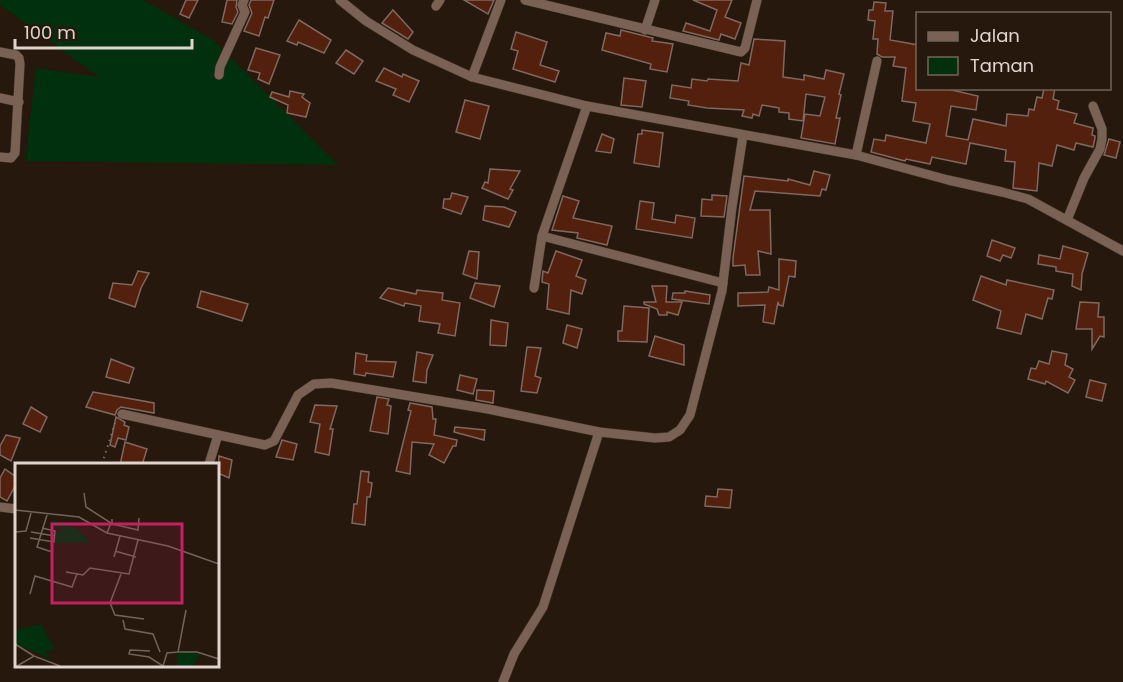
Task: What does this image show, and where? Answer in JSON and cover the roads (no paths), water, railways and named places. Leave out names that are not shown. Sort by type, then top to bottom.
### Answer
[{"type":"street","points":[[219,75],[220,67],[245,12],[242,5],[244,0]]},
{"type":"street","points":[[340,0],[366,21],[413,50],[472,77],[587,106],[856,155],[1028,199],[1123,252]]},
{"type":"street","points":[[472,77],[501,0]]},
{"type":"street","points":[[525,0],[741,52],[745,48],[757,0]]},
{"type":"street","points":[[645,30],[655,0]]},
{"type":"street","points":[[0,52],[20,58],[15,153],[11,158],[0,157]]},
{"type":"street","points":[[856,155],[878,61]]},
{"type":"street","points":[[0,98],[19,102]]},
{"type":"street","points":[[534,288],[542,236],[587,106]]},
{"type":"street","points":[[1067,220],[1084,178],[1100,149],[1102,129],[1093,106]]},
{"type":"street","points":[[122,414],[260,445],[270,444],[274,441],[298,395],[314,384],[331,383],[488,409],[599,432],[655,438],[669,437],[680,430],[690,416],[695,398],[723,283],[743,135]]},
{"type":"street","points":[[542,236],[723,283]]},
{"type":"street","points":[[503,682],[514,654],[543,607],[599,432]]},
{"type":"street","points":[[210,463],[218,435]]},
{"type":"street","points":[[0,507],[15,509]]}]
